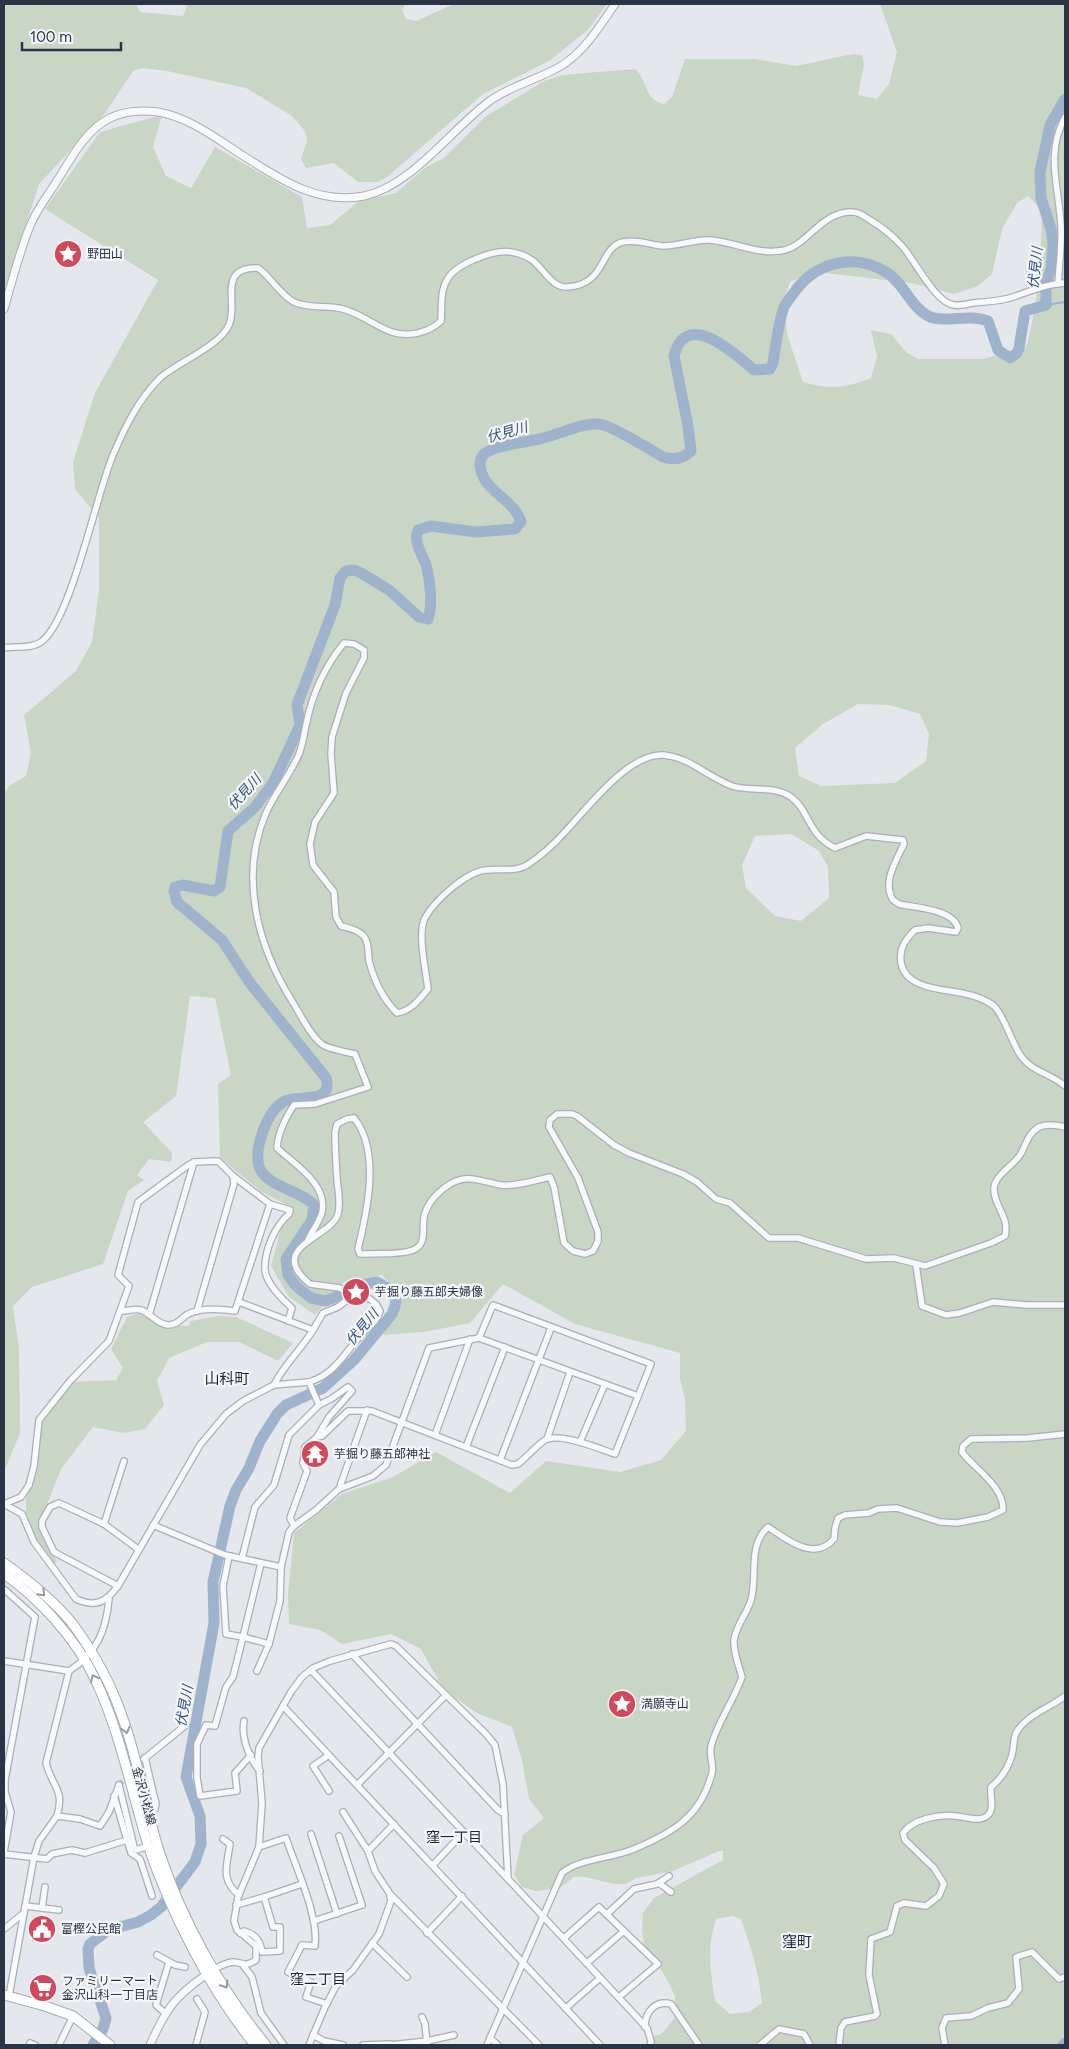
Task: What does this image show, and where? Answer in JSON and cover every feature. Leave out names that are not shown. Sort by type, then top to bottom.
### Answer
[{"type":"main road","name":"金沢小松線","points":[[4,1563],[30,1582],[71,1623],[102,1671],[122,1716],[159,1851],[172,1882],[174,1900]]},
{"type":"main road","name":"金沢小松線","points":[[4,1574],[34,1599],[58,1623],[95,1678],[116,1734],[149,1846],[165,1890],[174,1900],[210,1971],[220,1998],[255,2045]]},
{"type":"main road","name":"金沢小松線","points":[[210,1971],[266,2045]]},
{"type":"main road","points":[[6,1996],[45,2006],[73,2016],[109,2045]]},
{"type":"street","points":[[4,309],[27,234],[35,216],[86,137],[109,118],[129,112],[166,114],[191,124],[305,191],[340,198],[364,196],[387,187],[416,167],[491,101],[514,87],[561,66],[578,54],[598,29],[614,4]]},
{"type":"street","points":[[1058,284],[1061,226],[1053,161],[1054,146],[1065,117]]},
{"type":"street","points":[[4,648],[34,645],[41,642],[55,626],[68,595],[112,457],[132,414],[161,378],[210,344],[229,326],[231,317],[230,292],[234,278],[240,271],[248,267],[258,268],[296,303],[346,310],[394,334],[405,336],[422,332],[436,326],[441,321],[442,293],[447,279],[456,270],[471,261],[498,252],[511,252],[533,260],[555,284],[566,287],[586,283],[593,278],[611,250],[622,242],[636,241],[665,246],[709,240],[756,251],[786,250],[794,247],[827,220],[845,212],[855,212],[886,230],[910,255],[927,282],[943,300],[953,305],[1008,298],[1030,290],[1065,283]]},
{"type":"street","points":[[308,1240],[322,1211],[321,1193],[304,1172],[277,1148],[277,1140],[288,1114],[294,1106],[315,1104],[368,1087],[355,1054],[324,1046],[315,1036],[285,989],[267,951],[260,930],[253,900],[253,881],[257,844],[266,813],[299,753],[312,704],[327,666],[344,643],[354,644],[364,650],[364,658],[346,693],[332,737],[331,754],[334,793],[321,810],[311,833],[310,844],[313,865],[334,892],[336,917],[341,926],[359,932],[366,938],[370,962],[379,986],[386,1002],[397,1013],[403,1012],[416,1004],[428,989],[421,930],[424,919],[450,891],[477,872],[520,869],[529,864],[566,832],[606,787],[620,775],[649,756],[664,755],[672,756],[734,786],[772,790],[791,798],[816,834],[825,843],[835,848],[866,836],[903,840],[904,844],[889,876],[888,888],[893,900],[899,904],[944,913],[953,919],[958,928],[956,932],[928,928],[915,930],[902,945],[900,956],[902,969],[909,978],[926,986],[966,994],[991,1004],[1000,1014],[1008,1035],[1021,1057],[1034,1068],[1055,1078],[1065,1086]]},
{"type":"street","points":[[4,1504],[22,1514],[34,1542],[76,1598],[84,1602],[97,1603],[109,1598],[118,1586],[200,1444],[234,1407],[274,1385],[309,1384],[318,1380],[332,1370],[360,1336],[378,1319],[380,1311],[376,1304],[370,1300],[351,1295],[340,1288],[310,1284],[297,1270],[296,1259],[298,1251],[308,1240],[326,1228],[337,1216],[339,1196],[335,1132],[337,1124],[342,1120],[354,1118],[363,1130],[368,1148],[368,1208],[358,1249],[360,1254],[410,1252],[419,1247],[423,1243],[425,1214],[434,1197],[450,1184],[464,1178],[483,1179],[502,1185],[550,1176],[554,1187],[564,1243],[574,1251],[585,1254],[593,1251],[598,1241],[597,1227],[578,1178],[549,1127],[550,1120],[557,1114],[566,1113],[577,1116],[614,1145],[629,1153],[666,1167],[697,1182],[716,1199],[730,1203],[739,1209],[769,1238],[798,1238],[866,1259],[894,1258],[916,1266],[940,1262],[1000,1240],[1005,1236],[1007,1228],[1004,1214],[996,1198],[994,1189],[996,1182],[1020,1155],[1024,1145],[1035,1130],[1040,1127],[1056,1125],[1065,1127]]},
{"type":"street","points":[[4,1504],[21,1497],[29,1485],[34,1466],[39,1420],[70,1381],[109,1341],[129,1286],[118,1275],[138,1202],[194,1162],[218,1161],[233,1176],[270,1204],[290,1210],[289,1214],[280,1221],[270,1242],[265,1271],[276,1293],[292,1308],[288,1321]]},
{"type":"street","points":[[149,1316],[194,1162]]},
{"type":"street","points":[[196,1311],[234,1184],[233,1176]]},
{"type":"street","points":[[121,1311],[141,1310],[160,1323],[170,1325],[196,1311],[216,1309],[235,1311],[270,1204]]},
{"type":"street","points":[[916,1266],[922,1306],[946,1315],[960,1313],[993,1302],[1065,1306]]},
{"type":"street","points":[[274,1385],[284,1366],[301,1348],[323,1313],[338,1307],[351,1295]]},
{"type":"street","points":[[239,1302],[313,1330]]},
{"type":"street","points":[[478,1338],[492,1305],[651,1364],[615,1454],[580,1442],[565,1439],[546,1439]]},
{"type":"street","points":[[500,1460],[551,1328]]},
{"type":"street","points":[[257,1671],[269,1644],[280,1602],[281,1567],[289,1532],[339,1489],[373,1476],[386,1465],[430,1348],[478,1338],[638,1396]]},
{"type":"street","points":[[435,1435],[470,1339]]},
{"type":"street","points":[[466,1447],[505,1347]]},
{"type":"street","points":[[294,1526],[290,1518],[307,1471],[303,1463],[306,1447],[322,1436],[348,1411],[368,1410],[512,1466],[518,1464],[546,1439],[570,1372]]},
{"type":"street","points":[[309,1384],[318,1402]]},
{"type":"street","points":[[580,1442],[605,1384]]},
{"type":"street","points":[[242,1558],[255,1507],[274,1485],[289,1434],[318,1402],[331,1399],[348,1387],[352,1391],[329,1417],[318,1438]]},
{"type":"street","points":[[339,1489],[368,1410]]},
{"type":"street","points":[[487,2045],[558,1880],[568,1868],[623,1854],[677,1828],[696,1807],[706,1790],[712,1772],[711,1746],[742,1677],[734,1640],[737,1629],[751,1603],[755,1587],[754,1560],[756,1547],[762,1532],[768,1527],[799,1547],[814,1550],[828,1546],[834,1539],[834,1528],[838,1518],[844,1515],[857,1515],[892,1508],[940,1522],[957,1523],[988,1517],[1003,1510],[1003,1500],[998,1491],[962,1452],[963,1446],[971,1439],[1028,1438],[1065,1434]]},
{"type":"street","points":[[104,1524],[124,1461]]},
{"type":"street","points":[[118,1586],[54,1552],[42,1527],[42,1521],[50,1506],[59,1503],[104,1524],[138,1549]]},
{"type":"street","points":[[153,1525],[227,1555],[281,1567]]},
{"type":"street","points":[[227,1555],[224,1586],[226,1634],[269,1644]]},
{"type":"street","points":[[251,1755],[235,1773],[237,1791],[200,1796],[196,1778],[197,1744],[206,1725],[215,1726],[226,1688],[233,1676],[261,1563]]},
{"type":"street","points":[[4,1595],[5,1590],[35,1617],[5,1780],[5,1792],[11,1812],[4,1853],[47,1858],[52,1854],[72,1850],[85,1853],[127,1840]]},
{"type":"street","points":[[4,1661],[69,1671],[84,1661],[98,1640],[107,1618],[109,1598]]},
{"type":"street","points":[[243,1966],[256,1960],[257,1952],[256,1946],[240,1933],[234,1921],[239,1895],[259,1847],[262,1803],[259,1748],[302,1677],[311,1670],[330,1661],[383,1644],[396,1646],[495,1745],[503,1784],[508,1879]]},
{"type":"street","points":[[352,1654],[498,1810],[505,1814]]},
{"type":"street","points":[[311,1670],[646,2026]]},
{"type":"street","points":[[6,1996],[34,1857],[39,1841],[57,1816],[61,1803],[58,1788],[49,1775],[46,1763],[69,1671]]},
{"type":"street","points":[[357,1785],[446,1695]]},
{"type":"street","points":[[839,2045],[841,2028],[845,2022],[877,2014],[869,1975],[871,1939],[890,1932],[897,1906],[904,1903],[926,1906],[939,1896],[944,1884],[934,1868],[904,1840],[903,1833],[908,1826],[929,1818],[955,1816],[980,1819],[987,1816],[991,1810],[991,1787],[1003,1777],[1012,1756],[1014,1738],[1017,1731],[1037,1712],[1055,1704],[1065,1696]]},
{"type":"street","points":[[283,1706],[600,2045]]},
{"type":"street","points":[[244,1721],[242,1731],[254,1764],[260,1771]]},
{"type":"street","points":[[149,1813],[155,1809],[156,1804],[144,1760],[186,1725]]},
{"type":"street","points":[[329,1754],[313,1766],[329,1792]]},
{"type":"street","points":[[57,1816],[80,1819],[95,1826],[100,1826],[109,1812],[118,1786],[134,1847],[136,1850],[141,1850],[149,1846]]},
{"type":"street","points":[[114,1796],[131,1853],[140,1859],[152,1896]]},
{"type":"street","points":[[343,1812],[368,1851],[374,1872],[390,1894],[539,2045]]},
{"type":"street","points":[[368,1851],[394,1824]]},
{"type":"street","points":[[433,1866],[464,1832]]},
{"type":"street","points":[[312,1834],[337,1914]]},
{"type":"street","points":[[314,1921],[362,1906],[339,1836]]},
{"type":"street","points":[[259,1847],[286,1838],[314,1921],[314,1946],[302,1945],[288,1972],[311,1982],[306,1997],[326,2004]]},
{"type":"street","points":[[223,1839],[230,1844],[225,1875],[230,1889],[239,1895]]},
{"type":"street","points":[[606,1914],[634,1889],[659,1883],[669,1876]]},
{"type":"street","points":[[659,1883],[671,1892]]},
{"type":"street","points":[[236,1905],[302,1884]]},
{"type":"street","points":[[42,1908],[45,1887]]},
{"type":"street","points":[[309,2045],[326,2004],[336,1986],[353,1970],[372,1943],[388,1913],[391,1902],[390,1894]]},
{"type":"street","points":[[427,1933],[462,1896]]},
{"type":"street","points":[[240,1933],[244,1931],[252,1933],[258,1939],[262,1952],[280,1951],[280,1927],[273,1927],[264,1897]]},
{"type":"street","points":[[25,1906],[59,1910]]},
{"type":"street","points":[[564,1938],[599,1906],[658,1964],[619,1997]]},
{"type":"street","points":[[4,1929],[24,1913]]},
{"type":"street","points":[[587,1963],[624,1931]]},
{"type":"street","points":[[372,1943],[407,1977]]},
{"type":"street","points":[[945,2045],[942,2028],[946,2018],[971,2016],[988,2008],[1008,2003],[1019,1990],[1016,1957],[1032,1952],[1059,1979],[1065,1977]]},
{"type":"street","points":[[157,1955],[169,1962],[185,1967]]},
{"type":"street","points":[[165,2013],[156,2005],[169,1962]]},
{"type":"street","points":[[150,2045],[171,2003],[186,1988],[210,1971],[233,1962],[243,1966],[252,1978],[261,2013],[284,2045]]},
{"type":"street","points":[[566,2008],[600,1978]]},
{"type":"street","points":[[196,2045],[205,2012],[197,1999]]},
{"type":"street","points":[[650,2045],[651,2041],[645,2019],[649,2010],[656,2004],[665,2002],[671,2004],[695,2043]]},
{"type":"street","points":[[59,2045],[73,2016]]},
{"type":"street","points":[[422,2018],[425,2024],[427,2043]]},
{"type":"street","points":[[760,2045],[779,2029],[804,2034],[810,2045]]},
{"type":"street","points":[[313,2035],[324,2041],[343,2045]]},
{"type":"street","points":[[363,2045],[427,2043],[454,2035]]},
{"type":"street","points":[[490,2038],[498,2045]]},
{"type":"green space","points":[[4,4],[136,4],[140,12],[183,16],[188,4],[405,4],[402,10],[406,19],[416,21],[454,4],[607,4],[588,30],[549,61],[483,94],[387,177],[378,182],[358,182],[334,163],[306,168],[301,159],[307,141],[305,131],[292,116],[246,88],[167,71],[142,68],[133,71],[105,113],[39,184],[4,291]]},
{"type":"green space","points":[[880,4],[1065,4],[1065,2045],[651,2045],[654,2036],[661,2034],[674,2019],[675,1996],[665,1976],[644,1945],[642,1930],[643,1913],[654,1898],[723,1860],[723,1851],[673,1871],[636,1878],[626,1884],[614,1884],[585,1877],[574,1877],[560,1888],[536,1891],[522,1887],[514,1875],[523,1835],[544,1818],[529,1799],[522,1760],[512,1727],[477,1713],[458,1700],[441,1685],[421,1649],[391,1634],[342,1644],[320,1630],[289,1624],[288,1594],[294,1533],[342,1494],[393,1477],[436,1452],[510,1493],[546,1461],[620,1472],[661,1460],[686,1431],[685,1398],[680,1379],[680,1353],[575,1324],[503,1284],[470,1323],[424,1332],[383,1335],[403,1298],[382,1275],[342,1283],[315,1315],[289,1297],[271,1266],[281,1228],[295,1209],[262,1192],[220,1158],[218,1084],[231,1075],[215,998],[190,996],[176,1096],[143,1122],[172,1153],[171,1162],[149,1159],[137,1175],[144,1180],[128,1191],[103,1264],[32,1287],[13,1306],[19,1349],[20,1433],[4,1469],[4,793],[9,786],[26,776],[31,753],[24,715],[76,671],[92,642],[99,590],[99,518],[75,489],[73,462],[95,393],[158,280],[45,209],[100,132],[162,115],[153,147],[166,176],[191,188],[215,147],[302,197],[307,228],[330,225],[359,201],[396,193],[426,167],[444,158],[485,117],[544,81],[562,75],[635,69],[649,94],[657,102],[664,104],[672,97],[685,59],[755,59],[796,66],[853,54],[862,55],[864,64],[858,95],[877,99],[889,84],[897,52]],"holes":[[[1028,196],[1042,210],[1037,296],[1026,347],[983,359],[918,359],[906,352],[891,334],[871,330],[877,357],[871,378],[838,387],[803,382],[787,334],[784,300],[790,282],[816,272],[911,283],[954,294],[978,286],[992,274],[1002,229],[1017,203]],[[858,704],[890,705],[920,714],[929,734],[926,761],[895,783],[821,786],[799,776],[795,748],[823,724]],[[791,834],[819,851],[828,867],[829,898],[801,921],[775,916],[746,888],[742,865],[755,836]],[[733,1916],[741,1919],[754,1960],[762,2003],[749,2012],[730,2014],[715,2001],[710,1950],[716,1919]]]},
{"type":"green space","points":[[141,1312],[160,1326],[189,1326],[191,1321],[218,1316],[236,1317],[293,1343],[278,1361],[239,1342],[207,1342],[169,1358],[157,1381],[164,1405],[145,1429],[123,1433],[93,1427],[61,1469],[38,1527],[57,1562],[53,1564],[35,1540],[26,1516],[26,1498],[36,1476],[41,1421],[72,1382],[116,1380],[123,1368],[111,1349],[127,1317]]},
{"type":"waterway","name":"伏見川","points":[[93,2045],[103,2029],[106,2018],[89,1968],[88,1949],[90,1944],[108,1930],[138,1922],[161,1907],[195,1862],[201,1844],[200,1816],[186,1777],[214,1623],[213,1582],[230,1506],[236,1490],[249,1468],[260,1441],[277,1414],[286,1405],[323,1388],[354,1360],[392,1314],[396,1300],[393,1291],[377,1282],[350,1287],[334,1298],[325,1301],[311,1298],[296,1286],[288,1275],[286,1259],[312,1220],[314,1205],[268,1179],[259,1166],[258,1150],[263,1130],[273,1112],[285,1101],[314,1097],[325,1092],[327,1086],[326,1078],[250,983],[222,940],[177,902],[174,891],[175,887],[183,885],[214,891],[220,887],[228,831],[255,807],[273,783],[300,725],[297,705],[335,605],[340,578],[346,571],[354,570],[361,573],[389,590],[419,617],[428,619],[431,600],[430,587],[427,568],[417,544],[418,530],[431,526],[476,532],[515,529],[521,522],[518,514],[492,488],[482,473],[480,461],[487,452],[504,446],[537,440],[578,427],[599,424],[620,433],[663,457],[674,459],[685,456],[691,451],[674,356],[680,342],[689,336],[699,335],[723,345],[754,370],[770,369],[773,363],[784,307],[802,283],[823,268],[835,264],[847,262],[860,263],[886,272],[898,282],[916,306],[928,316],[942,319],[973,318],[988,321],[998,350],[1010,358],[1017,353],[1025,311],[1046,305],[1046,282],[1051,269],[1053,243],[1051,229],[1041,198],[1040,172],[1050,125],[1065,99]]},
{"type":"waterway","points":[[1046,305],[1065,302]]},
{"type":"tunnel","points":[[119,1785],[142,1761]]},
{"type":"place","name":"野田山","points":[[68,254]]},
{"type":"place","name":"芋掘り藤五郎夫婦像","points":[[356,1292]]},
{"type":"place","name":"芋掘り藤五郎神社","points":[[315,1454]]},
{"type":"place","name":"満願寺山","points":[[622,1704]]},
{"type":"place","name":"富樫公民館","points":[[42,1929]]},
{"type":"place","name":"ファミリーマート 金沢山科一丁目店","points":[[43,1988]]},
{"type":"district","name":"山科町","points":[[227,1379]]},
{"type":"district","name":"窪一丁目","points":[[454,1837]]},
{"type":"district","name":"窪町","points":[[797,1942]]},
{"type":"district","name":"窪二丁目","points":[[318,1979]]}]
